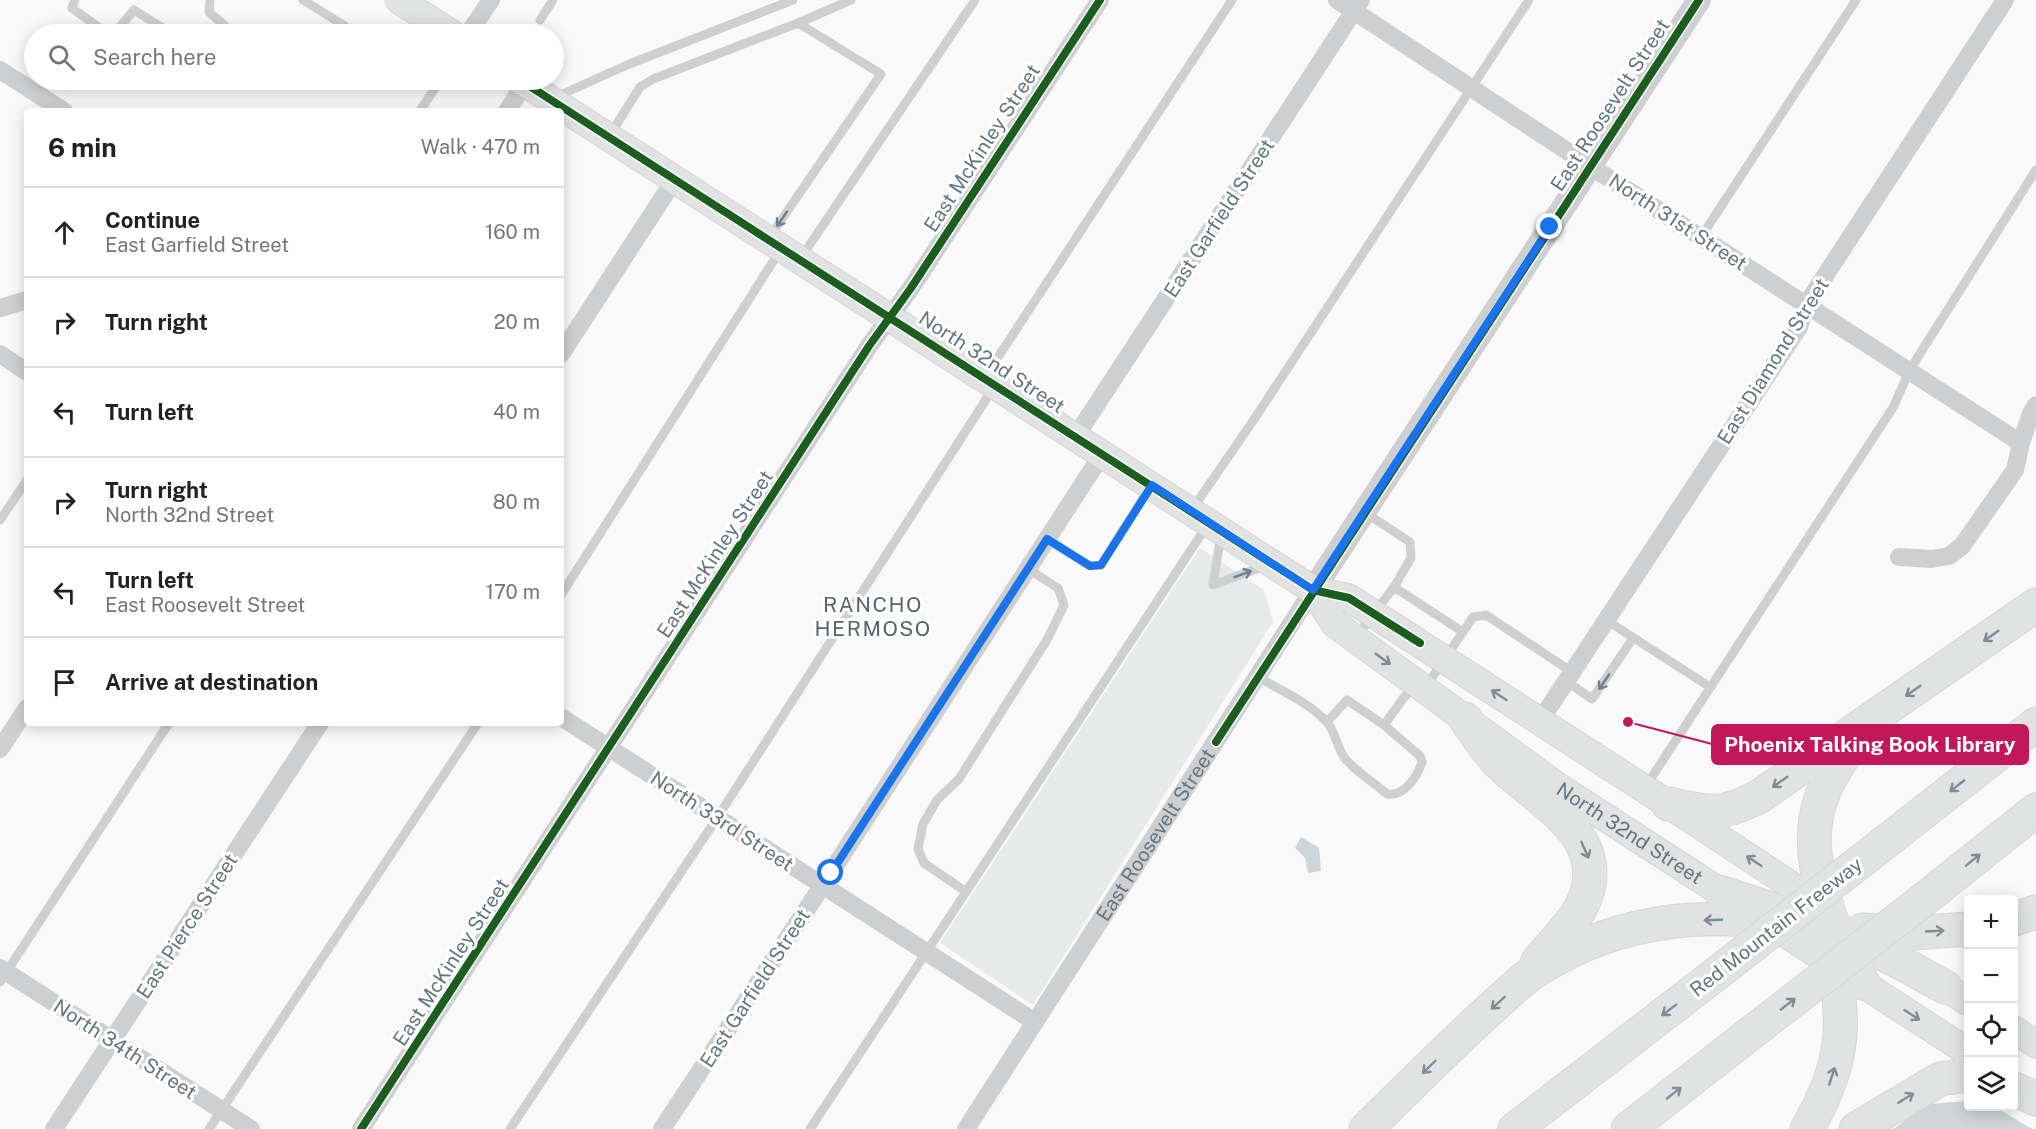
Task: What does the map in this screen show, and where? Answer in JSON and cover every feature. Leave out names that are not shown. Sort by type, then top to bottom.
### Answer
[{"type":"highway","points":[[1656,796],[1705,811],[1723,812],[1760,796],[2036,605]]},
{"type":"highway","points":[[1807,1129],[1829,1085],[1838,1058],[1841,1024],[1831,927],[1818,873],[1815,846],[1820,801],[1830,776],[1842,758],[1880,714]]},
{"type":"highway","points":[[1366,1129],[1529,975],[1578,912],[1586,896],[1590,879],[1590,861],[1584,845],[1569,823],[1500,765],[1465,719]]},
{"type":"highway","name":"Red Mountain Freeway","points":[[1515,1129],[2036,724]]},
{"type":"highway","points":[[1628,1129],[2036,810]]},
{"type":"highway","points":[[1722,893],[1831,927],[1957,994]]},
{"type":"highway","points":[[2018,917],[2036,912]]},
{"type":"highway","points":[[1529,975],[1583,946],[1623,930],[1656,924],[1715,919],[1913,933],[1964,929]]},
{"type":"highway","points":[[1831,927],[1863,983]]},
{"type":"highway","points":[[1856,1129],[1940,1079],[1964,1076]]},
{"type":"highway","points":[[2018,1091],[2036,1098]]},
{"type":"main road","points":[[399,0],[436,24]]},
{"type":"main road","name":"North 32nd Street","points":[[536,90],[564,108]]},
{"type":"main road","name":"North 32nd Street","points":[[564,108],[990,380],[1313,590],[1349,598],[1373,613],[1656,796],[1831,927]]},
{"type":"main road","name":"North 32nd Street","points":[[1313,590],[1335,624],[1419,686],[1560,788],[1771,924]]},
{"type":"main road","points":[[1863,983],[1964,1049]]},
{"type":"main road","points":[[2018,1033],[2036,1044]]},
{"type":"main road","points":[[2018,1085],[2036,1098]]},
{"type":"street","points":[[475,24],[491,0]]},
{"type":"street","name":"East McKinley Street","points":[[361,1129],[869,346],[1100,0]]},
{"type":"street","name":"North 31st Street","points":[[1337,0],[1358,5],[1473,87],[1590,166],[2021,442]]},
{"type":"street","name":"East Roosevelt Street","points":[[966,1129],[1313,590],[1699,0]]},
{"type":"street","name":"East Diamond Street","points":[[1540,721],[1798,327],[1806,305],[2005,0]]},
{"type":"street","name":"East Garfield Street","points":[[1076,436],[1358,5]]},
{"type":"street","points":[[0,70],[24,85]]},
{"type":"street","points":[[31,90],[59,108]]},
{"type":"street","points":[[509,108],[518,90]]},
{"type":"street","points":[[564,349],[675,179]]},
{"type":"street","points":[[0,308],[24,301]]},
{"type":"street","points":[[0,354],[24,370]]},
{"type":"street","points":[[1899,557],[1932,559],[1949,556],[1962,546],[2015,470],[2021,442],[2036,405]]},
{"type":"street","name":"East Garfield Street","points":[[662,1129],[1103,453]]},
{"type":"street","points":[[0,749],[24,713]]},
{"type":"street","name":"North 33rd Street","points":[[564,719],[1035,1022]]},
{"type":"street","name":"East Pierce Street","points":[[54,1129],[318,726]]},
{"type":"street","name":"North 34th Street","points":[[2,974],[112,1040],[251,1129]]},
{"type":"lane","points":[[75,0],[72,8],[94,24]]},
{"type":"lane","points":[[210,0],[209,12],[223,24]]},
{"type":"lane","points":[[303,0],[342,24]]},
{"type":"lane","points":[[540,20],[554,0]]},
{"type":"lane","points":[[551,100],[627,65],[794,0]]},
{"type":"lane","points":[[609,137],[640,87],[653,79],[851,0]]},
{"type":"lane","points":[[564,590],[784,248],[975,0]]},
{"type":"lane","points":[[510,1129],[717,818],[990,380],[1232,0]]},
{"type":"lane","points":[[810,1129],[1208,521],[1255,418],[1529,0]]},
{"type":"lane","points":[[1701,237],[1856,0]]},
{"type":"lane","points":[[122,24],[134,10],[156,24]]},
{"type":"lane","points":[[784,248],[795,200],[881,74],[798,23]]},
{"type":"lane","points":[[422,108],[434,90]]},
{"type":"lane","points":[[1656,796],[1710,687],[1894,406],[1909,371],[2036,170]]},
{"type":"lane","points":[[0,520],[24,484]]},
{"type":"lane","points":[[1047,539],[1090,566],[1101,565],[1152,485]]},
{"type":"lane","points":[[1355,639],[1394,587],[1411,558],[1410,542],[1364,512]]},
{"type":"lane","points":[[1208,521],[1213,585],[1272,563]]},
{"type":"lane","points":[[965,891],[924,863],[918,849],[923,824],[937,800],[959,779],[1048,638],[1064,605],[1058,588],[1028,569]]},
{"type":"lane","points":[[1394,587],[1463,632]]},
{"type":"lane","points":[[1384,725],[1444,659],[1473,617],[1486,615],[1569,677],[1592,699],[1633,638]]},
{"type":"lane","points":[[1606,620],[1710,687]]},
{"type":"lane","points":[[1258,677],[1312,709],[1327,722],[1336,735],[1340,751],[1346,760],[1387,794],[1395,796],[1401,792],[1412,780],[1422,762],[1420,756],[1384,725],[1347,700],[1327,722]]},
{"type":"lane","points":[[2,974],[167,726]]},
{"type":"lane","points":[[209,1129],[476,726]]},
{"type":"shaded area","points":[[1200,548],[1264,590],[1273,622],[1033,1005],[940,943]]},
{"type":"shaded area","points":[[1301,837],[1319,848],[1321,871],[1308,873],[1305,858],[1295,848]]},
{"type":"shaded area","points":[[1964,1101],[1964,1111],[2002,1111],[2032,1129],[1893,1129],[1928,1104]]},
{"type":"cycle path","points":[[361,1129],[869,346],[911,288],[1100,0]]},
{"type":"cycle path","points":[[1216,742],[1699,0]]},
{"type":"cycle path","points":[[536,90],[564,108]]},
{"type":"cycle path","points":[[564,108],[1313,590],[1349,598],[1420,643]]},
{"type":"place","name":"Phoenix Talking Book Library","points":[[1628,722]]},
{"type":"district","name":"RANCHO HERMOSO","points":[[873,617]]},
{"type":"route","points":[[831,873],[1047,539],[1090,566],[1101,565],[1152,485],[1313,590],[1550,227]]}]
